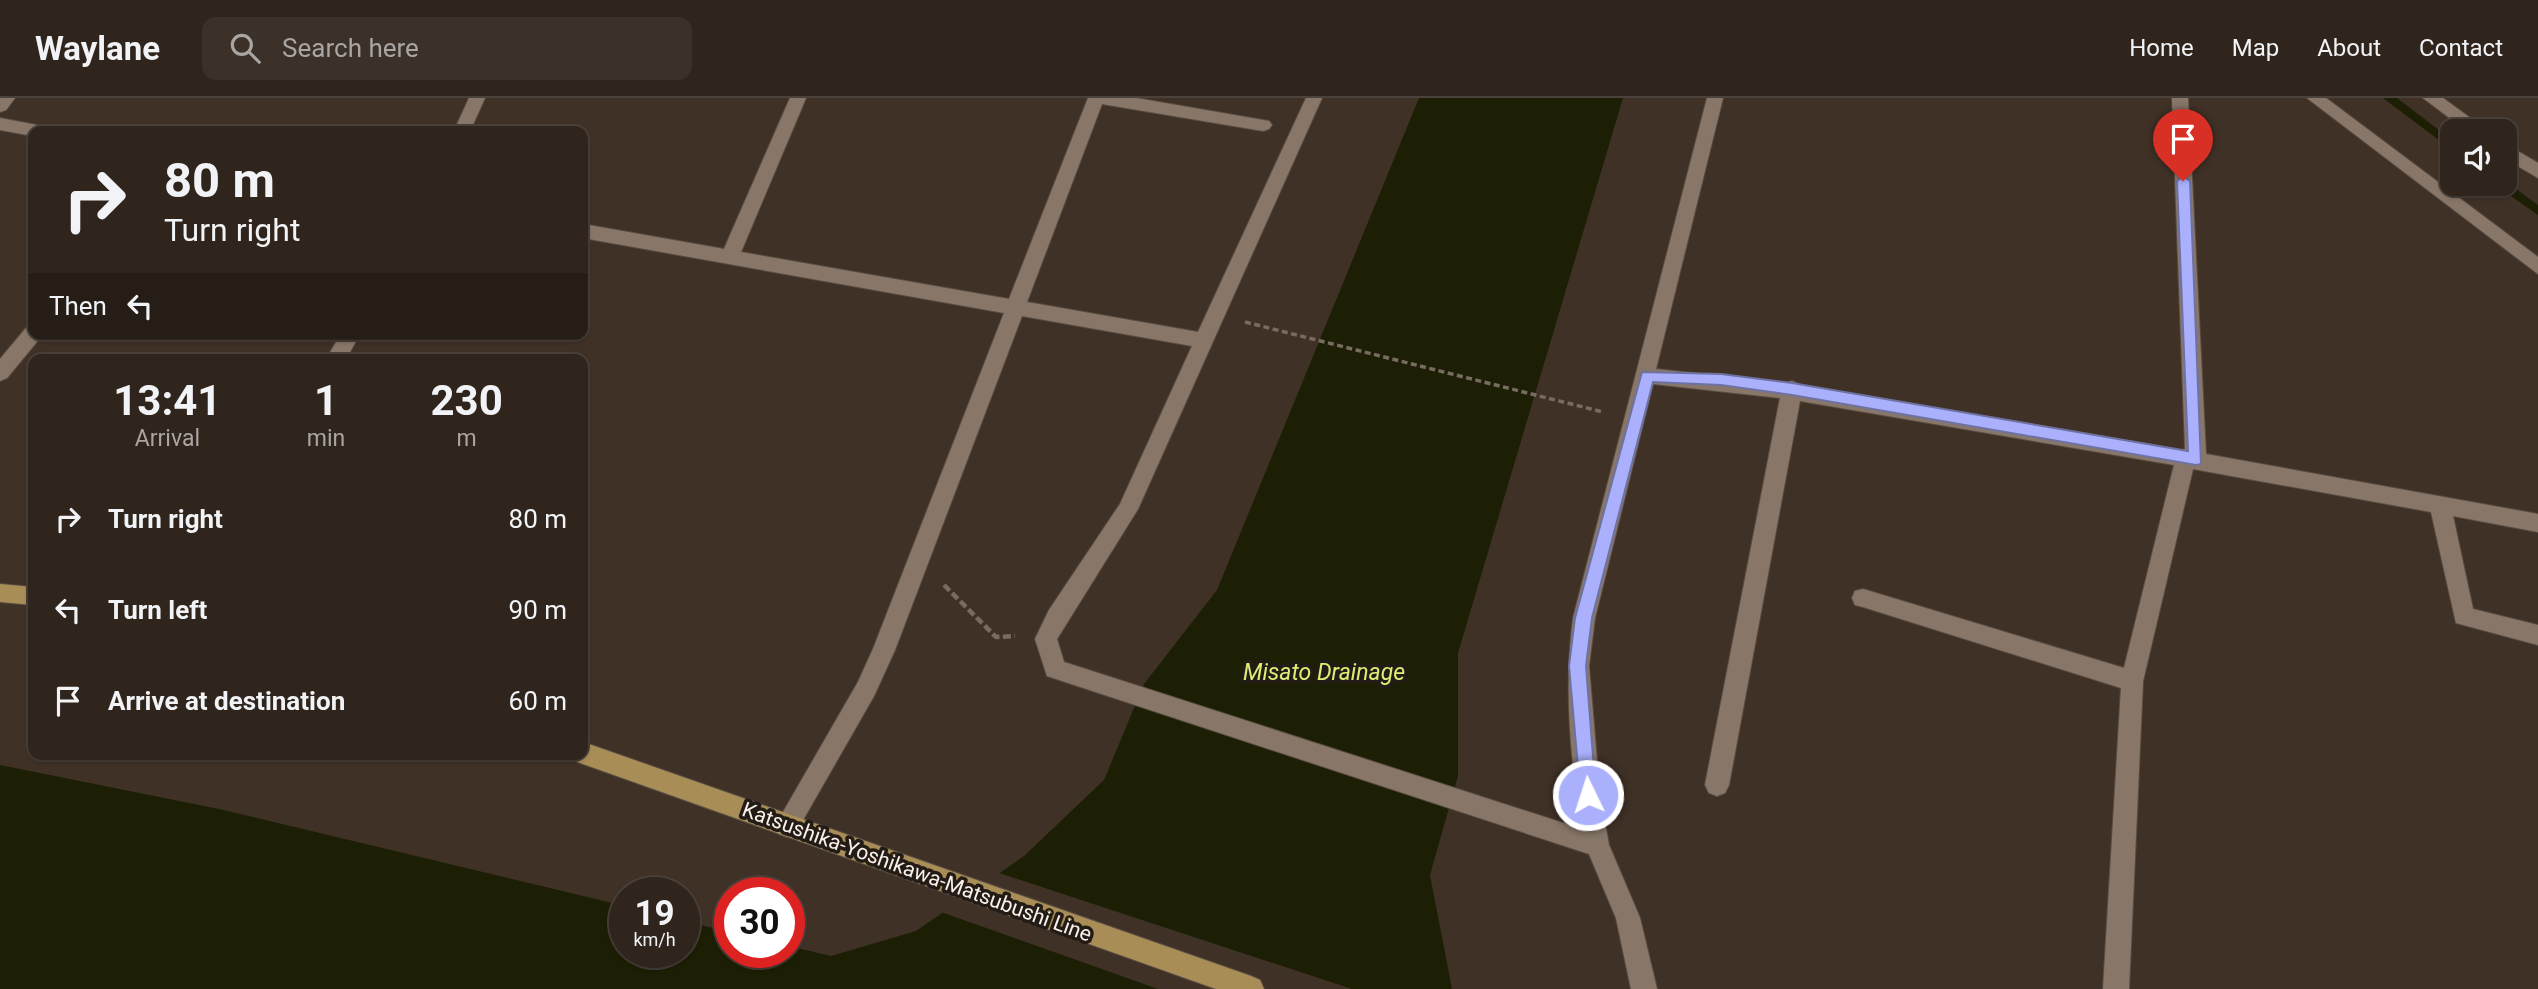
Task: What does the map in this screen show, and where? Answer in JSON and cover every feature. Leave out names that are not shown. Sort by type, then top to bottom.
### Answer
[{"type":"main road","points":[[0,593],[28,596]]},
{"type":"main road","name":"Katsushika-Yoshikawa-Matsubushi Line","points":[[588,755],[1251,989]]},
{"type":"street","points":[[0,106],[7,98]]},
{"type":"street","points":[[464,126],[477,98]]},
{"type":"street","points":[[729,258],[798,98]]},
{"type":"street","points":[[787,825],[866,689],[1098,98],[1264,125]]},
{"type":"street","points":[[1314,98],[1128,509],[1057,617],[1046,639],[1055,669],[1597,845]]},
{"type":"street","points":[[1644,989],[1628,918],[1597,845],[1588,795],[1578,666],[1584,618],[1715,98]]},
{"type":"street","points":[[2116,989],[2132,681],[2191,458],[2180,98]]},
{"type":"street","points":[[2315,98],[2538,267]]},
{"type":"street","points":[[2431,98],[2462,119]]},
{"type":"street","points":[[0,124],[28,129]]},
{"type":"street","points":[[2517,158],[2538,172]]},
{"type":"street","points":[[588,232],[1205,341]]},
{"type":"street","points":[[0,373],[28,339]]},
{"type":"street","points":[[1647,376],[1721,380],[1792,389],[2191,458],[2538,523]]},
{"type":"street","points":[[1717,785],[1792,389]]},
{"type":"street","points":[[2440,505],[2464,616],[2538,635]]},
{"type":"street","points":[[1863,598],[2132,681]]},
{"type":"path","points":[[1257,325],[1593,410]]},
{"type":"path","points":[[919,559],[996,637],[1019,636]]},
{"type":"water","name":"Misato Drainage","points":[[1419,98],[1623,98],[1458,653],[1458,776],[1430,875],[1452,989],[0,989],[0,765],[219,809],[609,902],[609,968],[700,968],[700,925],[714,928],[714,968],[805,968],[805,950],[831,956],[916,931],[1024,856],[1104,780],[1144,684],[1217,590]]},
{"type":"pier","points":[[996,872],[1352,989],[1158,989],[941,912]]},
{"type":"waterway","points":[[2389,98],[2440,137]]},
{"type":"waterway","points":[[2517,195],[2538,211]]},
{"type":"route","points":[[1588,795],[1578,666],[1584,618],[1633,420],[1647,376],[1721,380],[1792,389],[1972,423],[2196,459],[2183,181]]}]
